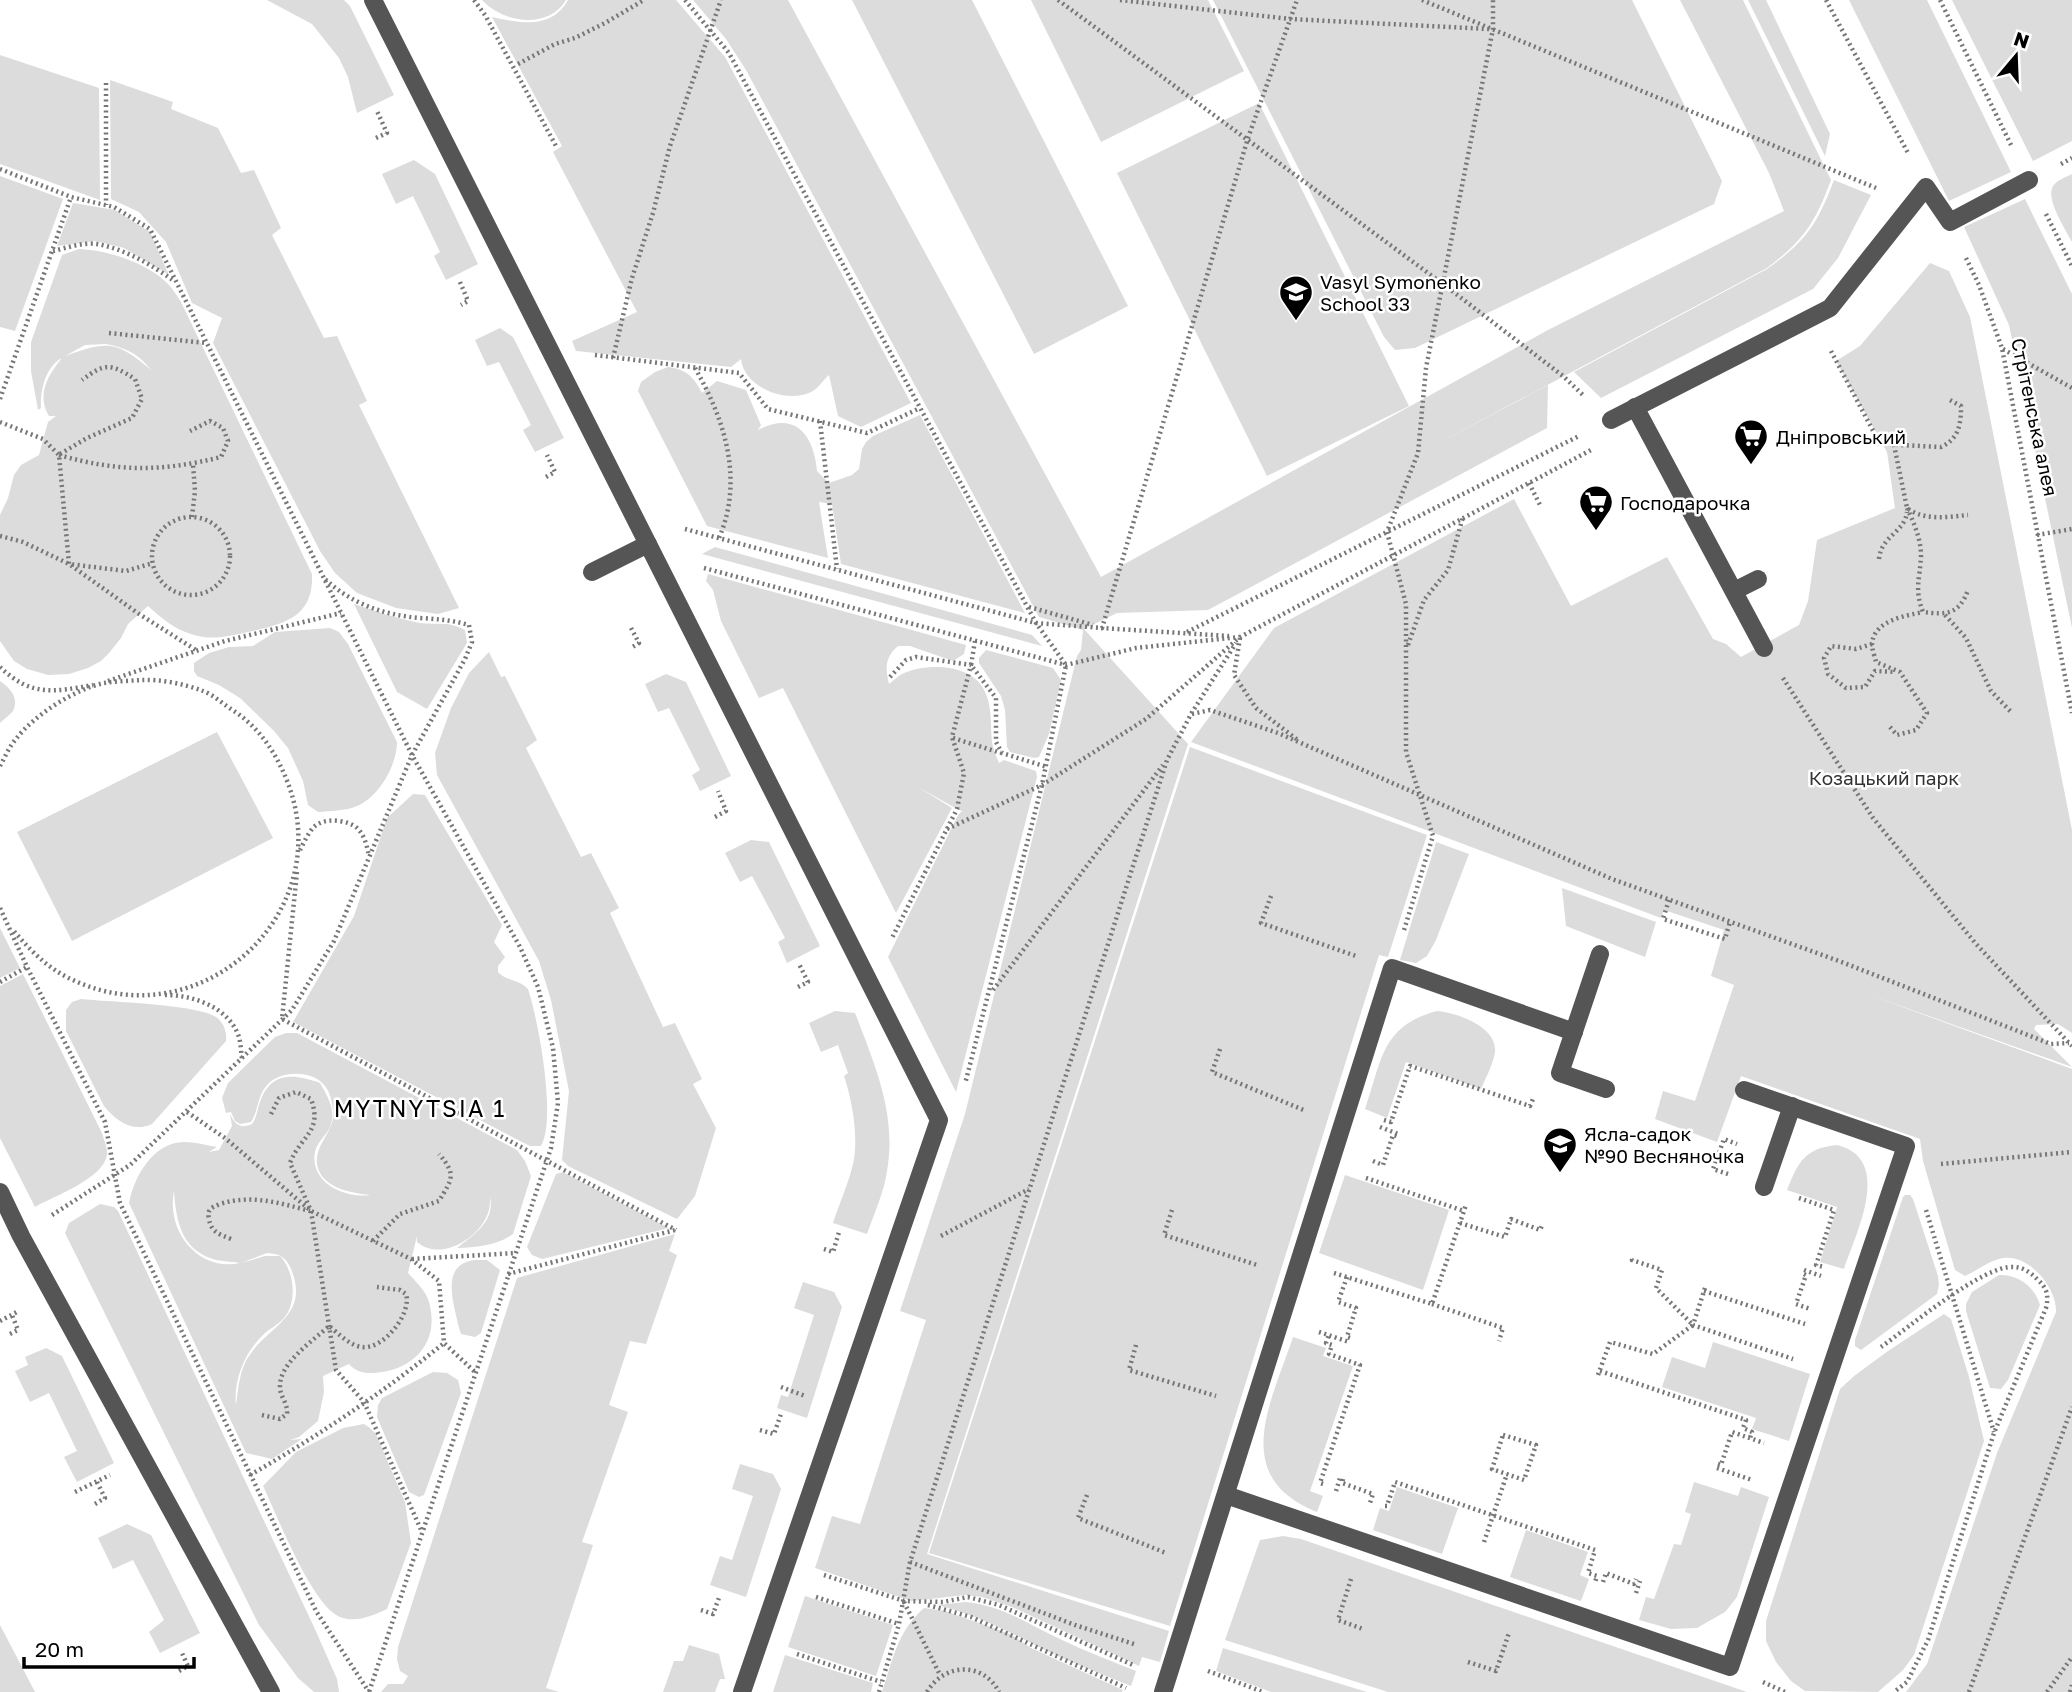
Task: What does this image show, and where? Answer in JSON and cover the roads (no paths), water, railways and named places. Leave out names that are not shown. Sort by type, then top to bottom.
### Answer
[{"type":"street","points":[[373,0],[939,1119],[742,1692]]},
{"type":"street","points":[[1606,422],[1830,308],[1926,187],[1950,222],[2029,180]]},
{"type":"street","points":[[1635,407],[1764,648]]},
{"type":"street","points":[[592,572],[648,544]]},
{"type":"street","points":[[1734,591],[1758,579]]},
{"type":"street","points":[[1600,954],[1560,1073],[1606,1089]]},
{"type":"street","points":[[1168,1688],[1174,1658],[1392,968],[1574,1032]]},
{"type":"street","points":[[1226,1495],[1730,1667],[1906,1146],[1744,1090]]},
{"type":"street","points":[[1764,1187],[1792,1106]]},
{"type":"street","points":[[0,1192],[21,1236],[271,1692]]},
{"type":"place","name":"Vasyl Symonenko School 33","points":[[1296,322]]},
{"type":"place","name":"Дніпровський","points":[[1751,466]]},
{"type":"place","name":"Господарочка","points":[[1596,532]]},
{"type":"place","name":"Ясла-садок №90 Весняночка","points":[[1560,1174]]},
{"type":"district","name":"MYTNYTSIA 1","points":[[420,1108]]},
{"type":"park label","name":"Козацький парк","points":[[1884,777]]}]
